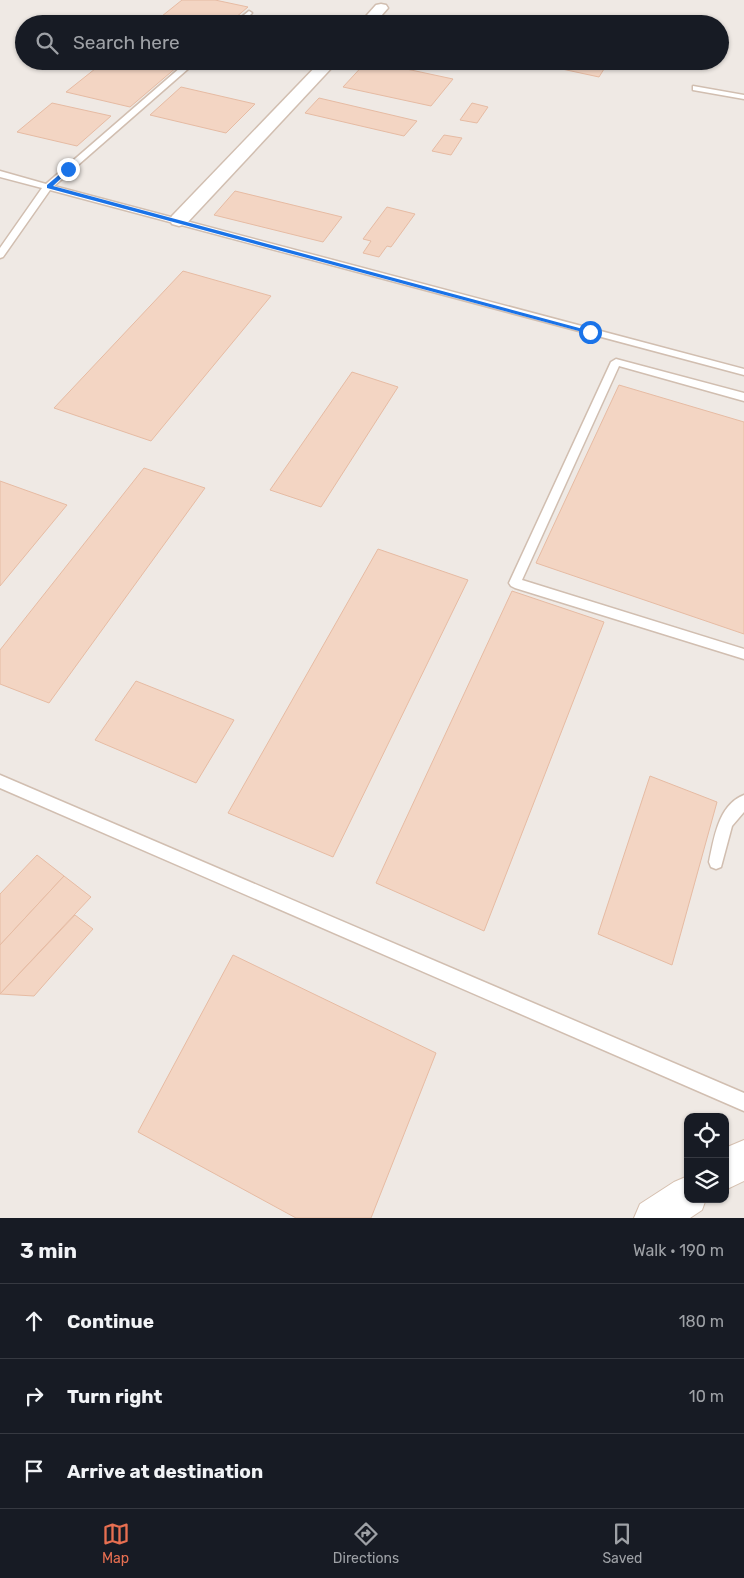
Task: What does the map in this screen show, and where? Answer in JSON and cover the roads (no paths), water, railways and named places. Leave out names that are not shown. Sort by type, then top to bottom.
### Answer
[{"type":"main road","points":[[729,1168],[744,1159]]},
{"type":"main road","points":[[654,1218],[684,1199]]},
{"type":"street","points":[[374,15],[381,8]]},
{"type":"street","points":[[179,220],[321,70]]},
{"type":"lane","points":[[0,255],[48,186],[183,70]]},
{"type":"lane","points":[[696,88],[744,97]]},
{"type":"lane","points":[[0,174],[179,220],[744,372]]},
{"type":"lane","points":[[744,397],[616,362],[515,583],[744,654]]},
{"type":"lane","points":[[0,781],[744,1102]]},
{"type":"lane","points":[[716,862],[725,822],[744,802]]}]
